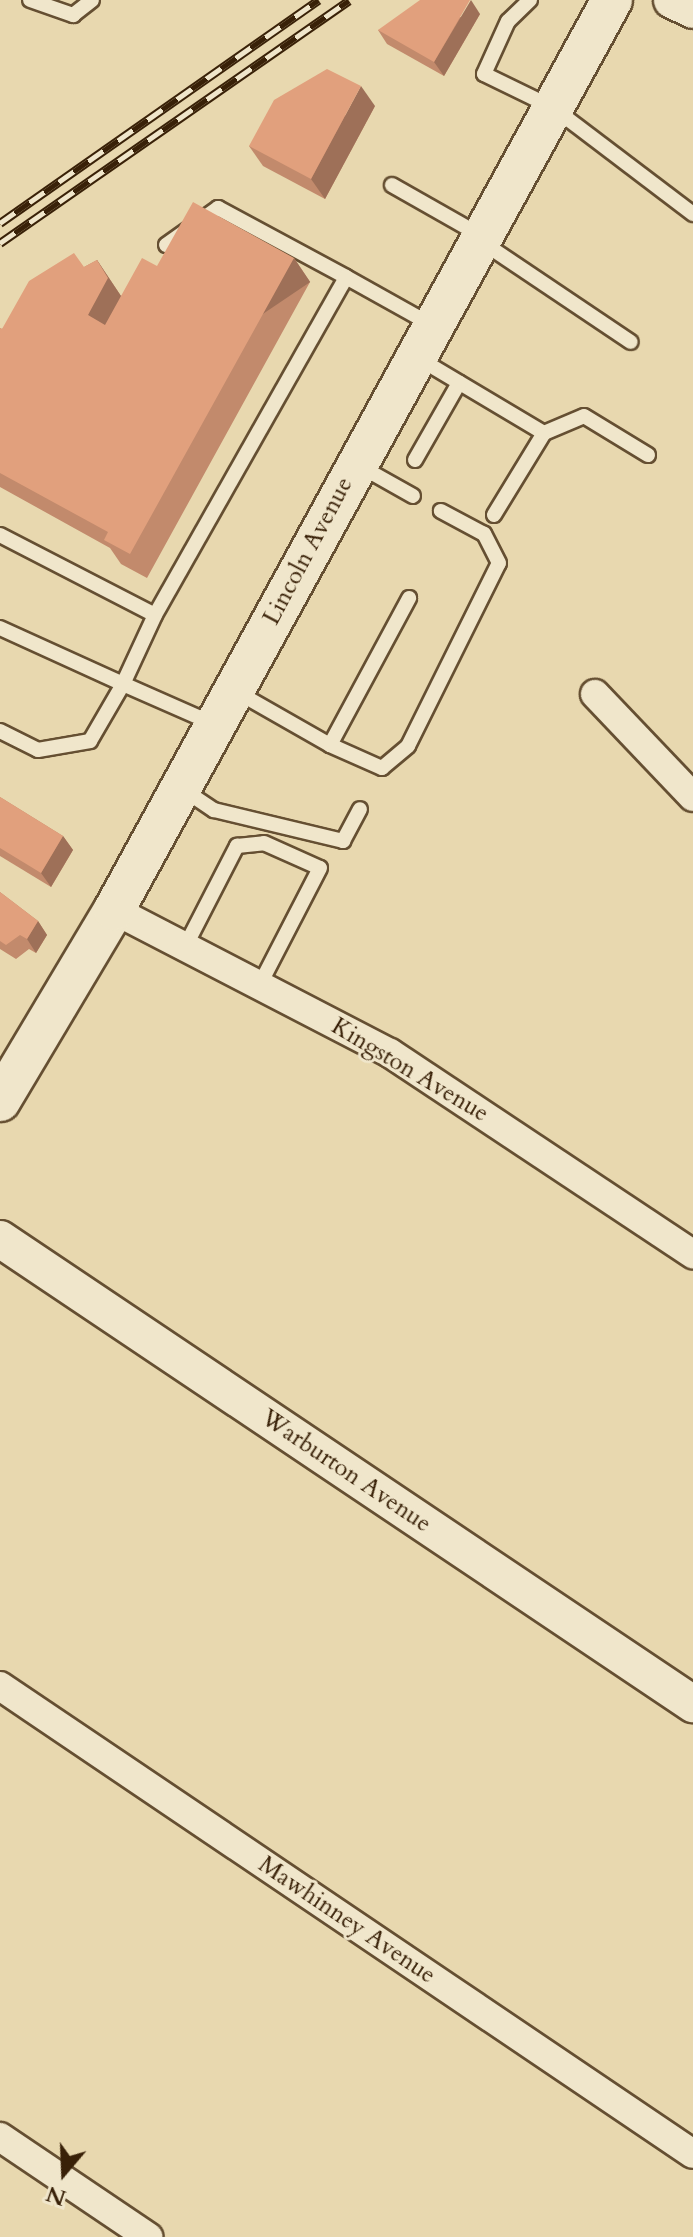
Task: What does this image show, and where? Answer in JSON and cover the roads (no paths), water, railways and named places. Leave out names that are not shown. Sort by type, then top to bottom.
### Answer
[{"type":"main road","name":"Lincoln Avenue","points":[[3,1090],[114,910],[355,463],[612,0]]},
{"type":"street","points":[[672,0],[693,10]]},
{"type":"street","points":[[595,694],[693,797]]},
{"type":"street","name":"Kingston Avenue","points":[[114,910],[260,984],[442,1085],[693,1254]]},
{"type":"street","name":"Warburton Avenue","points":[[0,1239],[693,1704]]},
{"type":"street","name":"Mawhinney Avenue","points":[[0,1686],[693,2154]]},
{"type":"street","points":[[0,2137],[148,2237]]},
{"type":"lane","points":[[30,0],[73,15],[92,0]]},
{"type":"lane","points":[[530,0],[508,21],[484,74],[552,107],[693,214]]},
{"type":"lane","points":[[392,185],[480,237],[631,342]]},
{"type":"lane","points":[[166,245],[218,208],[346,277],[423,340],[459,383],[544,433]]},
{"type":"lane","points":[[0,731],[38,750],[90,741],[123,684],[155,615],[346,277]]},
{"type":"lane","points":[[415,460],[459,383]]},
{"type":"lane","points":[[494,515],[544,433],[584,416],[648,455]]},
{"type":"lane","points":[[355,463],[413,496]]},
{"type":"lane","points":[[233,690],[330,745],[382,768],[408,746],[499,563],[484,534],[441,511]]},
{"type":"lane","points":[[0,535],[155,615]]},
{"type":"lane","points":[[330,745],[409,598]]},
{"type":"lane","points":[[0,628],[215,725]]},
{"type":"lane","points":[[181,787],[214,810],[343,841],[360,809]]},
{"type":"lane","points":[[185,947],[237,846],[264,843],[320,868],[260,984]]},
{"type":"railway","points":[[0,223],[319,0]]},
{"type":"railway","points":[[0,243],[349,0]]}]
